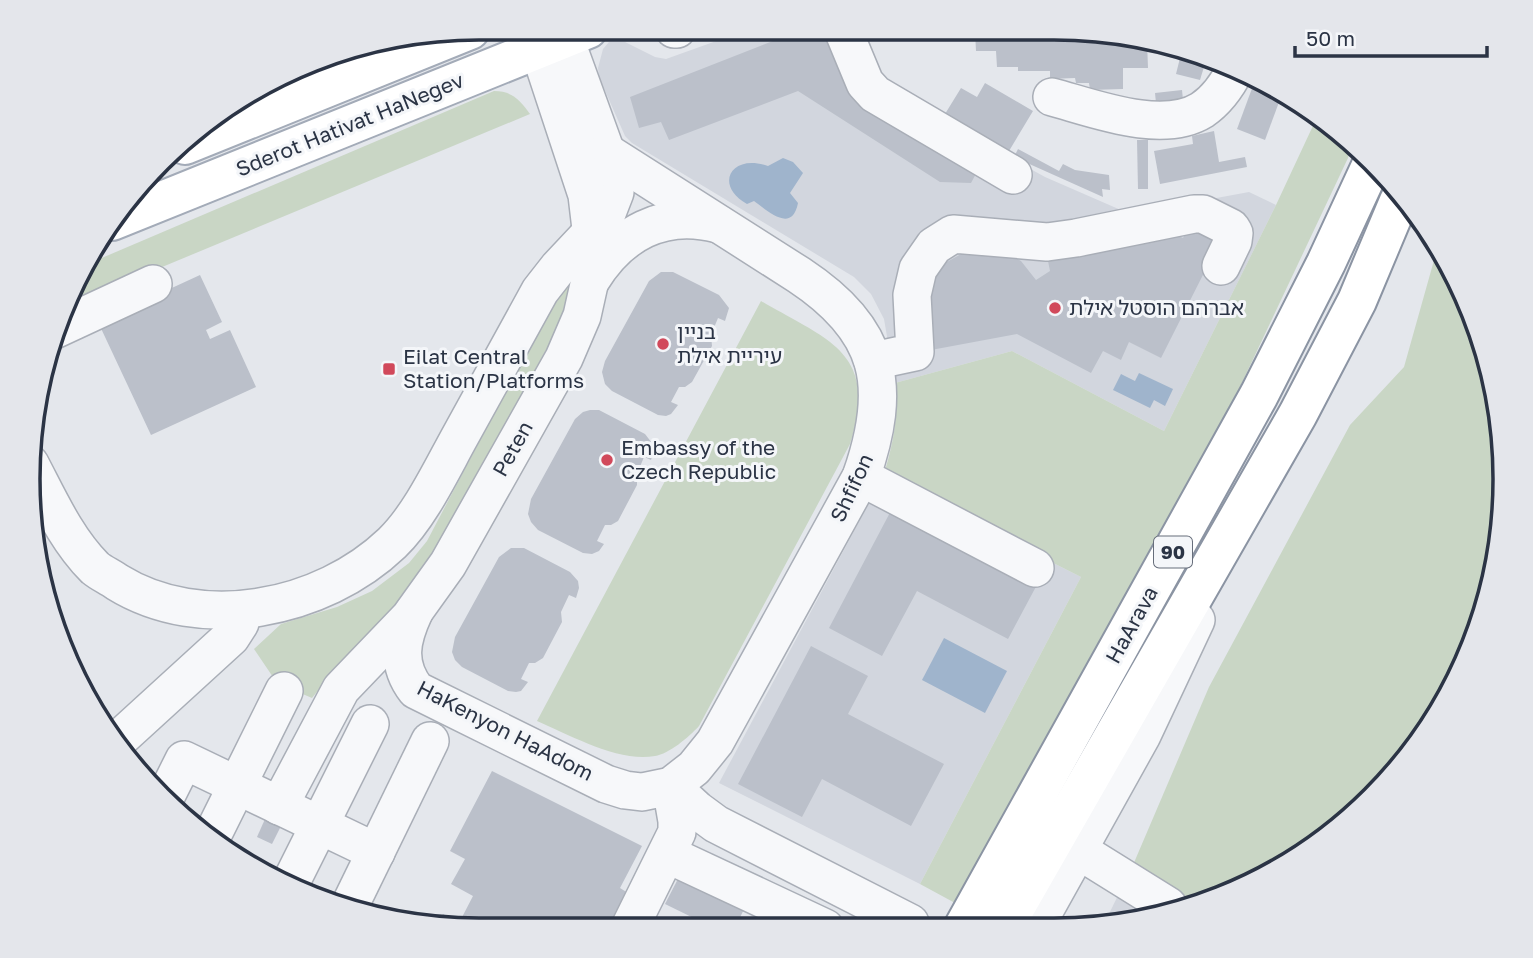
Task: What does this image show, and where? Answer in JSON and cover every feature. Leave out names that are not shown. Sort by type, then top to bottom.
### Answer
[{"type":"main road","name":"Sderot Hativat HaNegev","points":[[130,213],[543,40]]},
{"type":"main road","name":"Sderot Hativat HaNegev","points":[[205,136],[440,42]]},
{"type":"main road","name":"HaArava","points":[[969,918],[1247,417],[1310,296],[1368,173]]},
{"type":"main road","name":"HaArava","points":[[1009,918],[1337,342],[1397,206]]},
{"type":"street","name":"Peten","points":[[414,612],[448,564],[564,358],[582,316],[591,280],[593,234],[558,40]]},
{"type":"street","name":"Peten","points":[[559,40],[606,152],[615,192],[609,212],[593,234]]},
{"type":"street","points":[[847,40],[865,83],[875,94],[1013,175]]},
{"type":"street","points":[[1052,97],[1133,118],[1180,119],[1200,111],[1218,96],[1230,77]]},
{"type":"street","name":"Shfifon","points":[[606,152],[826,292],[847,313],[862,335],[873,361],[878,387],[878,416],[872,446],[860,477],[715,742],[694,768],[671,786]]},
{"type":"street","points":[[873,361],[915,352],[912,295],[918,269],[934,246],[953,234],[1047,242],[1203,214],[1231,228],[1234,233],[1221,266]]},
{"type":"street","points":[[591,280],[616,247],[648,227],[685,220],[706,221],[722,226]]},
{"type":"street","points":[[40,483],[64,529],[96,568],[138,595],[188,608],[242,610],[296,600],[348,577],[393,542],[428,496],[540,291],[558,268],[593,234]]},
{"type":"street","points":[[70,323],[153,284]]},
{"type":"street","points":[[860,477],[1035,568]]},
{"type":"street","points":[[1040,918],[1167,685],[1226,540]]},
{"type":"street","points":[[123,735],[231,637],[240,623],[242,610]]},
{"type":"street","points":[[279,806],[332,703],[352,675],[414,612]]},
{"type":"street","name":"HaKenyon HaAdom","points":[[414,612],[403,640],[401,660],[408,680],[416,690],[606,783],[642,792],[671,786]]},
{"type":"street","points":[[332,703],[379,687],[416,690]]},
{"type":"street","points":[[215,829],[284,691]]},
{"type":"street","points":[[294,877],[370,724]]},
{"type":"street","points":[[353,899],[430,741]]},
{"type":"street","points":[[169,789],[184,760],[376,852]]},
{"type":"street","points":[[635,918],[677,832],[671,786]]},
{"type":"street","points":[[671,786],[716,824],[900,918]]},
{"type":"street","points":[[1078,850],[1164,904]]},
{"type":"street","points":[[667,854],[804,918]]},
{"type":"shaded area","points":[[719,40],[860,40],[883,87],[1045,177],[1130,214],[1249,192],[1276,205],[1164,431],[1012,351],[895,383],[884,319],[871,294],[854,277],[632,143],[625,136],[599,77],[598,68],[603,49],[609,42],[625,42],[655,57],[666,59]]},
{"type":"shaded area","points":[[883,477],[1081,577],[920,884],[719,783]]},
{"type":"shaded area","points":[[1133,865],[1173,901],[1140,909],[1109,914]]},
{"type":"green space","points":[[494,91],[515,97],[530,114],[78,302],[100,259]]},
{"type":"green space","points":[[1313,125],[1349,155],[1239,389],[955,903],[920,884],[1081,577],[883,477],[894,430],[895,383],[1012,351],[1164,431]]},
{"type":"green space","points":[[1434,260],[1459,311],[1478,365],[1489,422],[1493,479],[1489,536],[1478,593],[1448,673],[1419,723],[1402,746],[1343,809],[1298,844],[1248,873],[1173,901],[1133,865],[1209,687],[1350,425],[1404,367]]},
{"type":"green space","points":[[571,278],[570,299],[562,321],[420,579],[312,698],[277,683],[254,649],[281,624],[337,607],[372,591],[409,563],[427,541],[557,294]]},
{"type":"green space","points":[[761,301],[827,340],[842,353],[853,369],[858,388],[857,413],[850,444],[699,726],[690,735],[666,752],[641,757],[611,752],[537,721]]},
{"type":"water","points":[[783,158],[793,162],[803,173],[790,193],[798,203],[795,212],[785,219],[772,214],[754,201],[747,204],[737,197],[729,181],[731,173],[744,164],[768,166]]},
{"type":"water","points":[[1139,373],[1173,389],[1165,406],[1154,400],[1150,408],[1113,390],[1121,374],[1135,381]]},
{"type":"water","points":[[944,638],[1007,671],[985,713],[922,680]]},
{"type":"building","points":[[775,40],[840,40],[979,168],[971,183],[940,182],[798,91],[669,140],[661,122],[639,128],[630,97]]},
{"type":"building","points":[[975,40],[1083,41],[1147,51],[1148,68],[1123,68],[1123,89],[1090,90],[1089,83],[1076,83],[1075,78],[1050,79],[1050,71],[1018,71],[1018,67],[997,67],[996,51],[976,51]]},
{"type":"building","points":[[1180,59],[1204,67],[1200,80],[1176,74]]},
{"type":"building","points":[[985,83],[1033,111],[1009,151],[945,114],[961,88],[977,97]]},
{"type":"building","points":[[1252,87],[1279,103],[1265,140],[1237,129]]},
{"type":"building","points":[[1182,90],[1184,110],[1157,113],[1155,93]]},
{"type":"building","points":[[1214,131],[1219,162],[1245,157],[1247,167],[1160,184],[1154,151],[1193,144],[1192,136]]},
{"type":"building","points":[[1137,140],[1148,140],[1148,189],[1138,189]]},
{"type":"building","points":[[1018,149],[1059,171],[1063,164],[1075,170],[1109,175],[1110,190],[1102,189],[1103,197],[1014,157]]},
{"type":"building","name":"אברהם הוסטל אילת","points":[[1189,226],[1212,239],[1206,252],[1213,255],[1161,358],[1129,342],[1121,360],[1103,351],[1091,373],[1017,334],[931,350],[924,319],[932,278],[945,263],[963,253],[1002,251],[1021,261],[1036,280],[1050,271],[1048,261],[1171,238],[1173,233],[1183,238]]},
{"type":"building","name":"בניין עיריית אילת","points":[[661,272],[673,272],[719,295],[729,308],[725,321],[718,318],[711,335],[712,346],[692,382],[685,387],[679,387],[671,402],[678,405],[666,416],[658,415],[612,391],[605,384],[602,372],[605,361],[649,281]]},
{"type":"building","points":[[200,275],[222,322],[206,330],[210,339],[230,330],[256,387],[151,435],[98,322]]},
{"type":"building","points":[[590,410],[599,410],[645,434],[655,447],[651,460],[644,457],[637,474],[637,485],[618,521],[605,525],[597,541],[604,544],[599,551],[592,554],[583,553],[538,530],[528,514],[531,499],[575,419]]},
{"type":"building","points":[[894,505],[1039,581],[1008,639],[917,591],[882,656],[829,628]]},
{"type":"building","points":[[511,548],[524,548],[570,572],[578,581],[579,588],[576,598],[569,595],[561,612],[562,622],[543,658],[529,663],[521,679],[528,682],[521,691],[516,692],[508,691],[462,667],[452,652],[455,637],[499,557]]},
{"type":"building","points":[[811,646],[868,676],[848,714],[944,764],[911,826],[822,779],[802,817],[738,784]]},
{"type":"building","points":[[492,771],[642,846],[620,888],[628,893],[615,918],[462,917],[473,896],[451,884],[465,859],[450,851]]},
{"type":"building","points":[[265,819],[281,826],[272,844],[257,837]]},
{"type":"building","points":[[680,875],[745,907],[740,918],[694,918],[665,904]]},
{"type":"place","name":"אברהם הוסטל אילת","points":[[1055,308]]},
{"type":"place","name":"בניין עיריית אילת","points":[[663,344]]},
{"type":"place","name":"Eilat Central Station/Platforms","points":[[389,369]]},
{"type":"place","name":"Embassy of the Czech Republic","points":[[607,460]]}]
